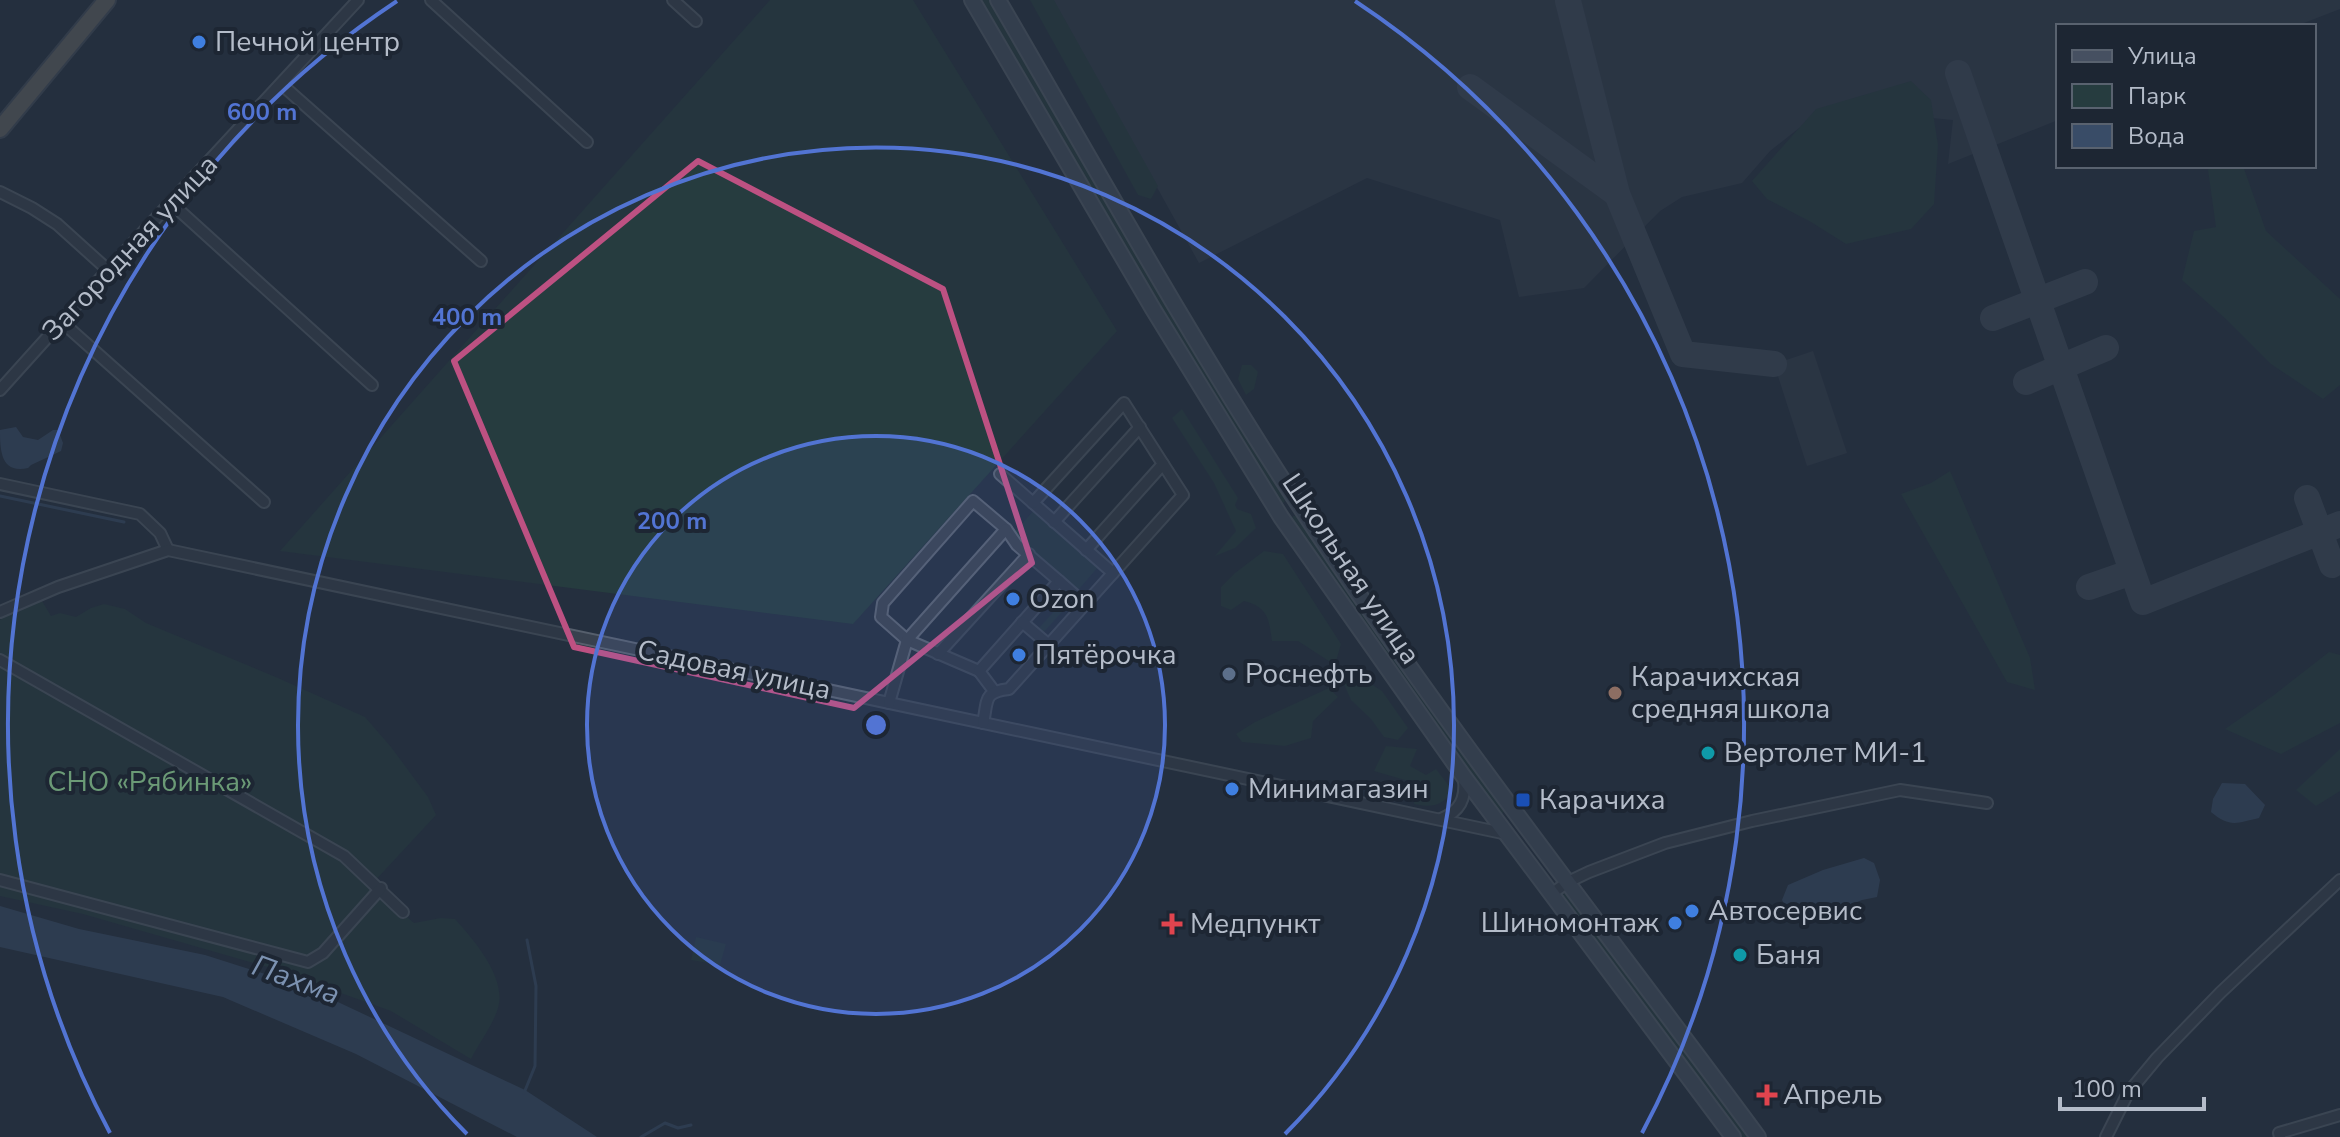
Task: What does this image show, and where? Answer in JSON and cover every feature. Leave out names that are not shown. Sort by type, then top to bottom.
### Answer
[{"type":"highway","points":[[0,113],[94,0]]},
{"type":"highway","points":[[0,129],[107,0]]},
{"type":"main road","name":"Школьная улица","points":[[972,0],[1167,334],[1281,517],[1464,777],[1733,1137]]},
{"type":"main road","name":"Школьная улица","points":[[998,0],[1214,370],[1299,505],[1403,657],[1758,1137]]},
{"type":"main road","points":[[1281,517],[1299,505]]},
{"type":"main road","points":[[1507,834],[1524,823]]},
{"type":"street","name":"Загородная улица","points":[[0,390],[358,0]]},
{"type":"street","points":[[431,0],[587,142]]},
{"type":"street","points":[[673,0],[696,21]]},
{"type":"street","points":[[281,84],[481,261]]},
{"type":"street","points":[[0,192],[57,224],[108,270]]},
{"type":"street","points":[[171,203],[372,385]]},
{"type":"street","points":[[62,322],[264,502]]},
{"type":"street","points":[[983,723],[989,696],[994,691],[1009,689],[1183,495],[1124,403],[1033,503]]},
{"type":"street","points":[[1054,522],[1140,427]]},
{"type":"street","points":[[1086,550],[1163,464]]},
{"type":"street","points":[[1000,474],[1113,573]]},
{"type":"street","points":[[0,484],[140,514],[160,533],[168,550],[58,587],[0,612]]},
{"type":"street","points":[[994,691],[979,671],[907,640],[881,617],[883,603],[973,501],[1006,529],[1017,545],[1085,604]]},
{"type":"street","points":[[889,703],[907,640],[1006,529]]},
{"type":"street","name":"Садовая улица","points":[[168,550],[1507,834]]},
{"type":"street","points":[[938,654],[1029,554]]},
{"type":"street","points":[[979,671],[1059,581]]},
{"type":"street","points":[[1022,622],[1049,645]]},
{"type":"street","points":[[0,660],[344,856],[403,912]]},
{"type":"street","points":[[1440,820],[1451,815],[1463,803],[1464,777]]},
{"type":"street","points":[[1551,894],[1589,872],[1665,843],[1900,790],[1987,803]]},
{"type":"street","points":[[0,880],[308,962],[323,953],[381,888]]},
{"type":"street","points":[[2106,1137],[2128,1093],[2157,1058],[2220,993],[2338,887]]},
{"type":"street","points":[[2280,1135],[2340,1115]]},
{"type":"highlighted area","points":[[698,161],[943,289],[1032,563],[854,708],[574,647],[454,361]]},
{"type":"shaded area","points":[[1053,0],[2340,0],[2340,9],[2301,24],[2056,24],[2056,121],[1948,164],[1953,120],[1813,117],[1770,151],[1742,183],[1682,197],[1660,211],[1584,288],[1519,297],[1500,220],[1367,178],[1199,263]]},
{"type":"shaded area","points":[[1813,351],[1847,453],[1807,466],[1774,364]]},
{"type":"green space","points":[[770,0],[913,0],[1117,331],[853,624],[280,551]]},
{"type":"green space","points":[[982,0],[990,0],[1134,250],[1285,498],[1284,503],[1279,501],[1165,315]]},
{"type":"green space","points":[[1030,0],[1054,0],[1158,186],[1151,199],[1138,195]]},
{"type":"green space","points":[[1911,81],[1931,100],[1938,145],[1934,204],[1911,229],[1846,244],[1767,199],[1752,181],[1816,109]]},
{"type":"green space","points":[[2244,168],[2266,231],[2340,299],[2340,385],[2323,399],[2271,364],[2182,280],[2194,231],[2216,227],[2208,170]]},
{"type":"green space","points":[[1242,365],[1251,365],[1258,372],[1254,389],[1246,395],[1238,379]]},
{"type":"green space","points":[[1182,409],[1238,498],[1237,509],[1251,514],[1256,528],[1235,548],[1215,556],[1236,531],[1214,483],[1172,418]]},
{"type":"green space","points":[[1950,471],[2030,658],[2035,690],[2007,682],[1901,494],[1931,483]]},
{"type":"green space","points":[[1035,509],[1099,566],[1074,595],[1059,575],[1013,534]]},
{"type":"green space","points":[[1298,516],[1505,809],[1503,813],[1499,813],[1292,519]]},
{"type":"green space","points":[[1264,551],[1283,554],[1341,644],[1335,665],[1298,641],[1272,641],[1266,615],[1258,607],[1244,601],[1231,610],[1221,606],[1221,587]]},
{"type":"green space","name":"СНО «Рябинка»","points":[[39,596],[51,616],[60,613],[76,617],[104,604],[125,609],[146,623],[365,717],[428,797],[436,815],[371,885],[414,923],[455,919],[487,960],[498,984],[500,996],[496,1014],[471,1059],[391,1011],[271,968],[83,914],[0,896],[0,620]]},
{"type":"green space","points":[[1066,598],[1071,602],[1043,633],[1038,629]]},
{"type":"green space","points":[[2329,652],[2340,655],[2340,723],[2281,754],[2225,729],[2274,695]]},
{"type":"green space","points":[[1363,679],[1382,691],[1408,728],[1398,740],[1384,737],[1351,700],[1343,682]]},
{"type":"green space","points":[[1329,688],[1338,697],[1313,721],[1311,738],[1285,746],[1242,742],[1236,734],[1255,722]]},
{"type":"green space","points":[[1386,746],[1417,749],[1410,766],[1426,775],[1436,769],[1453,791],[1436,805],[1414,804],[1415,783],[1374,771]]},
{"type":"green space","points":[[2340,749],[2340,791],[2316,806],[2296,790]]},
{"type":"green space","points":[[1567,893],[1749,1137],[1741,1137],[1562,895]]},
{"type":"green space","points":[[696,937],[726,944],[720,965],[691,960]]},
{"type":"water","points":[[16,427],[23,437],[38,440],[58,430],[63,443],[61,451],[28,468],[12,468],[2,453],[0,430]]},
{"type":"water","points":[[2222,783],[2245,784],[2265,805],[2259,818],[2229,822],[2211,812],[2213,799]]},
{"type":"water","points":[[1864,858],[1874,863],[1880,880],[1877,897],[1835,911],[1817,911],[1791,917],[1782,900],[1788,885],[1823,870]]},
{"type":"water","name":"Пахма","points":[[0,906],[79,929],[205,955],[306,987],[525,1090],[597,1137],[517,1137],[356,1054],[223,997],[0,947]]},
{"type":"waterway","points":[[0,496],[124,522]]},
{"type":"waterway","points":[[524,1093],[535,1066],[536,986],[527,940]]},
{"type":"waterway","points":[[641,1137],[665,1123],[678,1128],[691,1125]]},
{"type":"taxiway","points":[[1568,1],[1617,194],[1683,354],[1774,364]]},
{"type":"taxiway","points":[[1958,73],[2143,602],[2340,524]]},
{"type":"taxiway","points":[[1470,87],[1617,194]]},
{"type":"taxiway","points":[[1993,318],[2085,282]]},
{"type":"taxiway","points":[[2026,382],[2106,348]]},
{"type":"taxiway","points":[[2307,498],[2332,565]]},
{"type":"taxiway","points":[[2089,587],[2132,572]]},
{"type":"place","name":"Печной центр","points":[[199,42]]},
{"type":"place","name":"Ozon","points":[[1013,599]]},
{"type":"place","name":"Пятёрочка","points":[[1019,655]]},
{"type":"place","name":"Роснефть","points":[[1229,674]]},
{"type":"place","name":"Карачихская средняя школа","points":[[1615,693]]},
{"type":"place","name":"Вертолет МИ-1","points":[[1708,753]]},
{"type":"place","name":"Минимагазин","points":[[1232,789]]},
{"type":"place","name":"Карачиха","points":[[1523,800]]},
{"type":"place","name":"Автосервис","points":[[1692,911]]},
{"type":"place","name":"Шиномонтаж","points":[[1675,923]]},
{"type":"place","name":"Медпункт","points":[[1172,924]]},
{"type":"place","name":"Баня","points":[[1740,955]]},
{"type":"place","name":"Апрель","points":[[1767,1095]]}]
